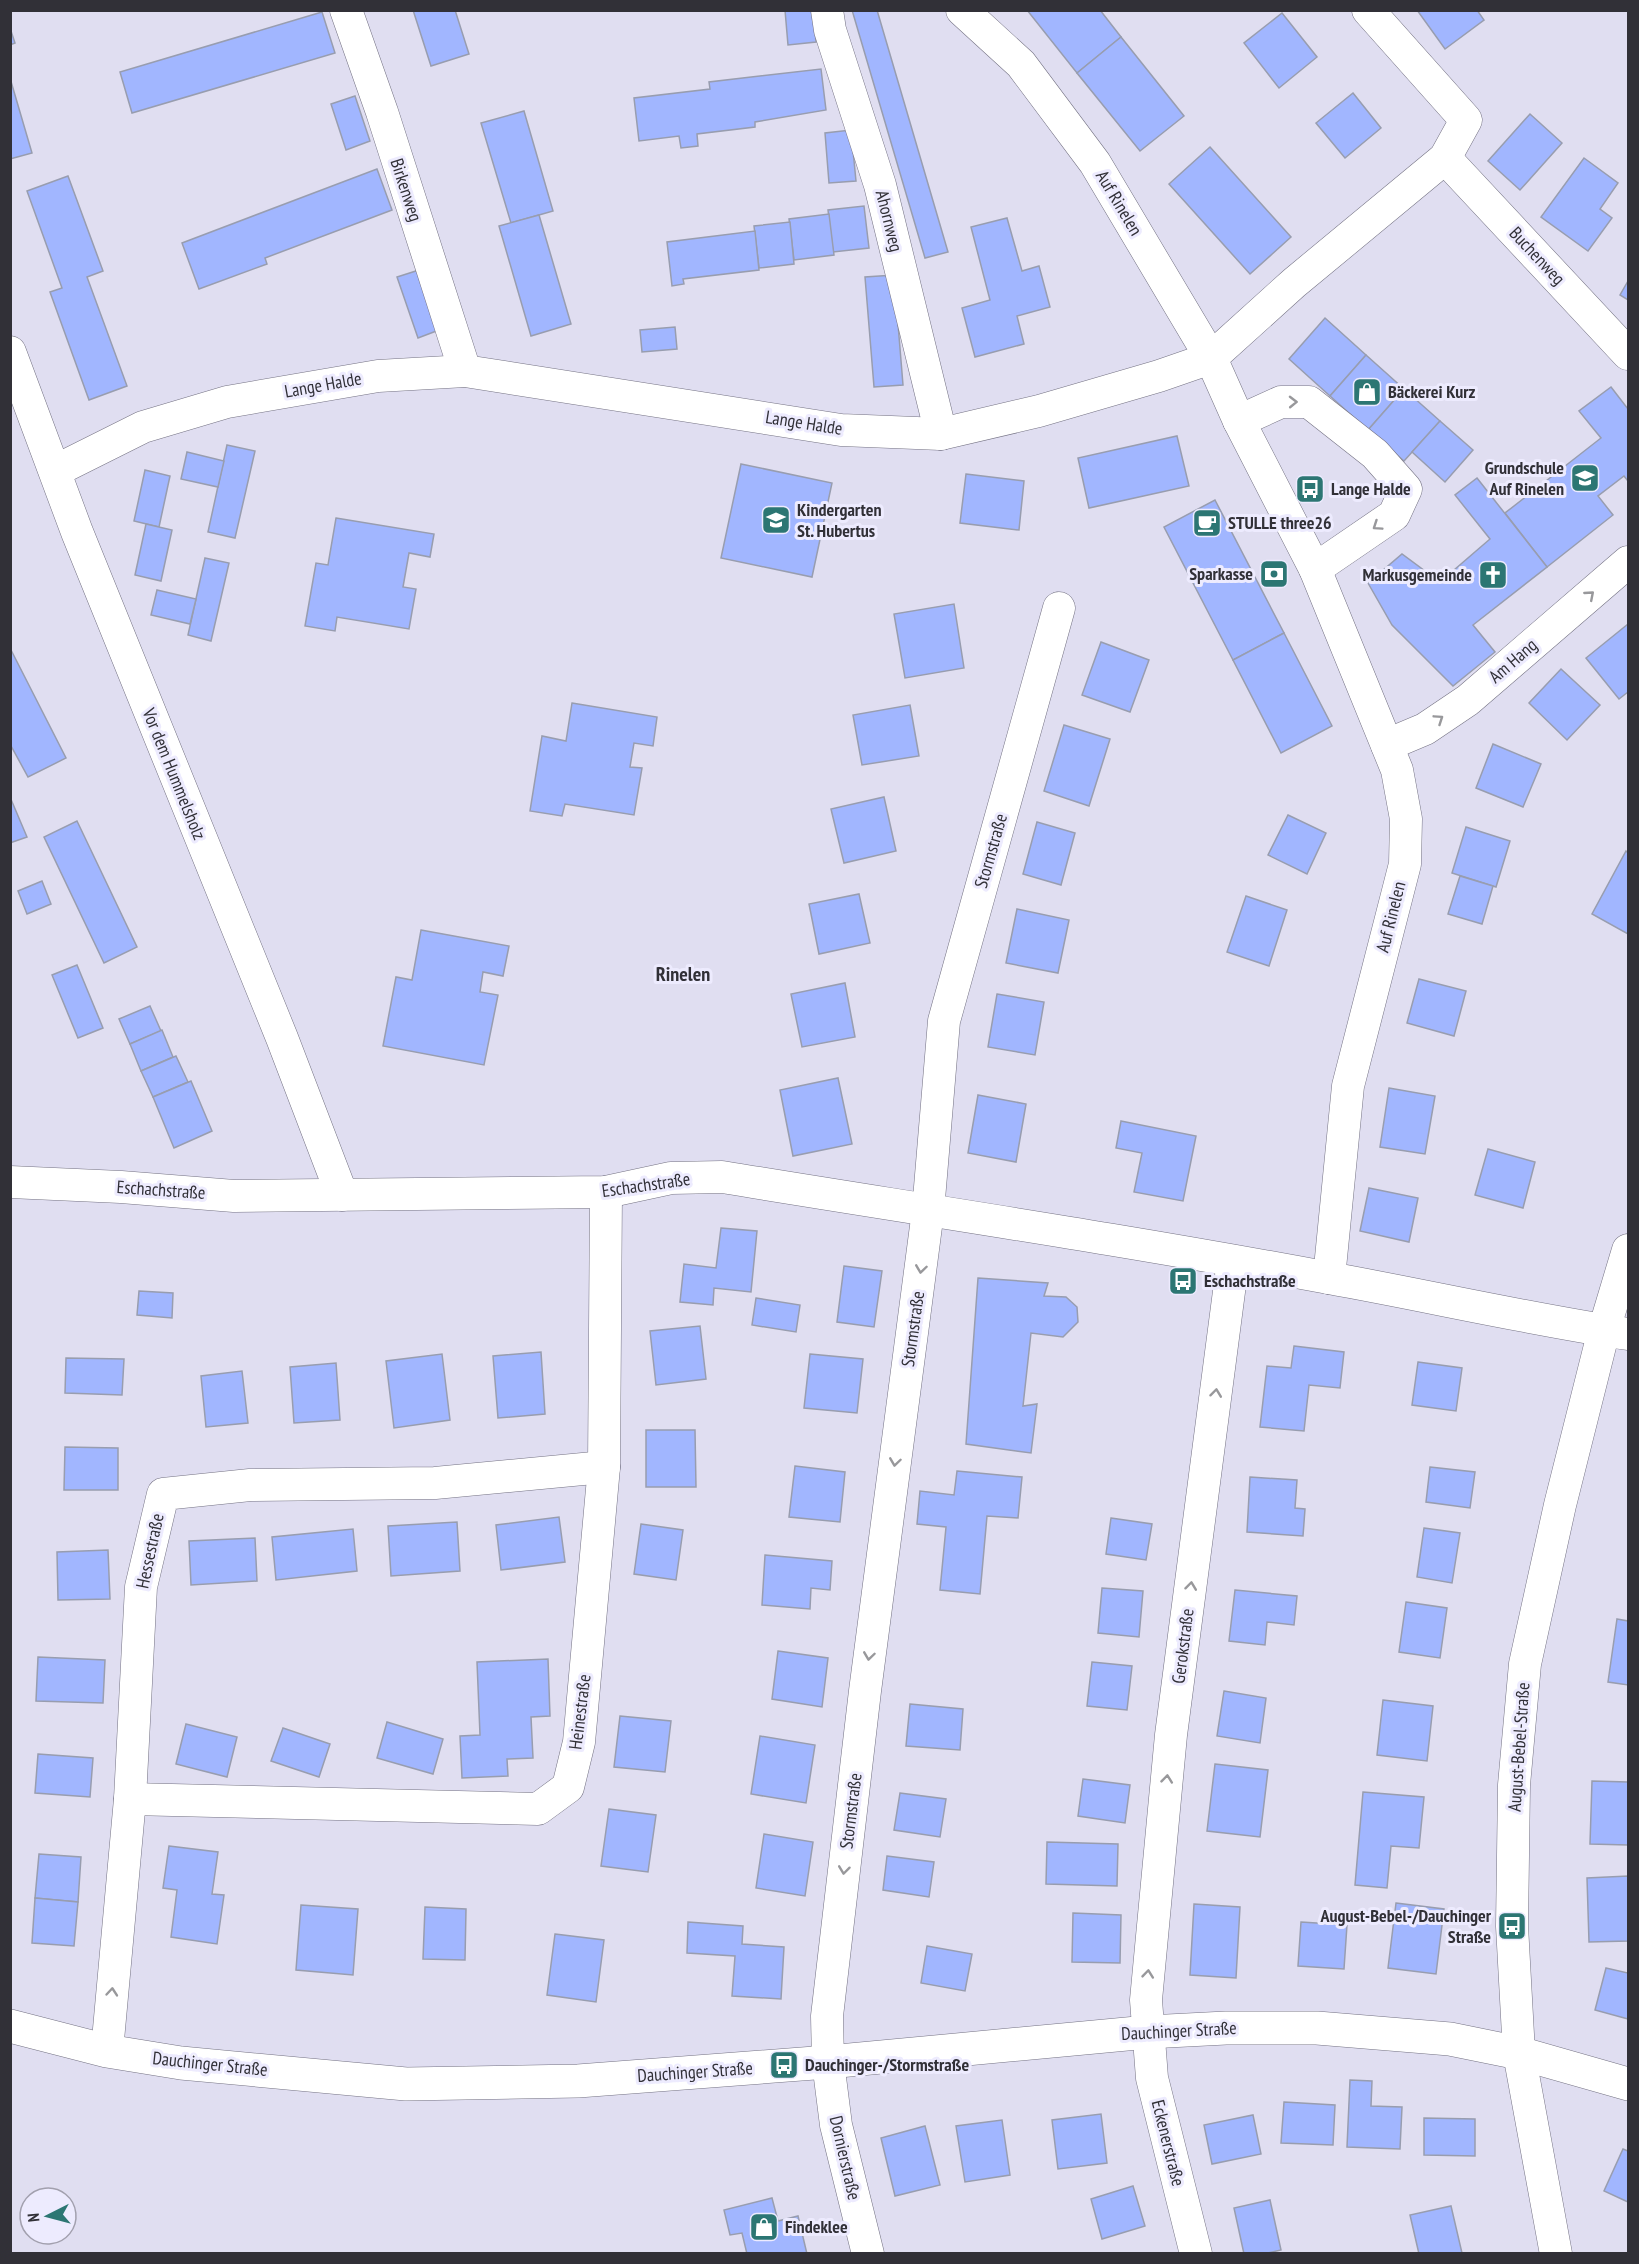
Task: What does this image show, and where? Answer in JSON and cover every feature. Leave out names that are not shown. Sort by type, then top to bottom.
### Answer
[{"type":"main road","name":"Dauchinger Straße","points":[[10,2026],[107,2050],[181,2063],[406,2084],[578,2081],[1148,2032],[1226,2028],[1317,2028],[1450,2040],[1519,2053],[1629,2084]]},
{"type":"street","name":"Birkenweg","points":[[346,10],[382,112],[465,371]]},
{"type":"street","name":"Ahornweg","points":[[827,10],[830,30],[880,185],[941,434]]},
{"type":"street","name":"Auf Rinelen","points":[[962,10],[1021,64],[1095,163],[1211,358],[1239,421],[1315,569],[1397,770],[1407,819],[1405,864],[1348,1086],[1329,1278]]},
{"type":"street","name":"Lange Halde","points":[[55,471],[143,427],[227,402],[378,375],[465,371],[841,430],[941,434],[1039,411],[1159,376],[1211,358],[1294,283],[1445,159],[1466,120],[1368,10]]},
{"type":"street","name":"Buchenweg","points":[[1445,159],[1629,354]]},
{"type":"street","name":"Vor dem Hummelsholz","points":[[10,352],[81,543],[282,1038],[342,1195]]},
{"type":"street","points":[[1239,421],[1281,402],[1309,402],[1375,454],[1406,489],[1394,515],[1315,569]]},
{"type":"street","name":"Am Hang","points":[[1387,745],[1425,729],[1468,700],[1629,562]]},
{"type":"street","name":"Stormstraße","points":[[828,2061],[826,2016],[863,1702],[928,1211],[944,1022],[1059,608]]},
{"type":"street","name":"Eschachstraße","points":[[10,1182],[121,1186],[234,1196],[606,1192],[671,1178],[722,1177],[1233,1261],[1566,1325],[1616,1332]]},
{"type":"street","name":"Heinestraße","points":[[130,1799],[538,1809],[568,1787],[579,1742],[604,1467],[606,1192]]},
{"type":"street","name":"August-Bebel-Straße","points":[[1556,2253],[1519,2053],[1512,1926],[1514,1785],[1525,1664],[1560,1505],[1616,1332],[1629,1250]]},
{"type":"street","name":"Gerokstraße","points":[[1148,2032],[1146,2000],[1171,1735],[1233,1261]]},
{"type":"street","name":"Hessestraße","points":[[107,2050],[130,1799],[141,1587],[163,1494],[250,1485],[435,1483],[604,1467]]},
{"type":"street","name":"Eckenerstraße","points":[[1148,2032],[1152,2078],[1196,2253]]},
{"type":"street","name":"Dornierstraße","points":[[828,2061],[836,2125],[868,2253]]},
{"type":"building","points":[[413,10],[455,10],[469,54],[431,66]]},
{"type":"building","points":[[785,10],[813,10],[816,42],[788,45]]},
{"type":"building","points":[[852,10],[877,10],[948,252],[925,258]]},
{"type":"building","points":[[1027,10],[1100,10],[1121,37],[1077,73]]},
{"type":"building","points":[[1417,10],[1477,10],[1484,20],[1445,49]]},
{"type":"building","points":[[322,12],[335,53],[132,113],[120,72]]},
{"type":"building","points":[[1282,13],[1317,57],[1279,88],[1244,43]]},
{"type":"building","points":[[10,28],[15,43],[10,45]]},
{"type":"building","points":[[1121,37],[1184,116],[1140,151],[1077,73]]},
{"type":"building","points":[[821,69],[826,110],[755,122],[755,127],[697,134],[698,146],[681,148],[679,136],[639,141],[634,98],[710,89],[709,82]]},
{"type":"building","points":[[10,78],[32,153],[10,159]]},
{"type":"building","points":[[1353,93],[1381,128],[1345,158],[1316,123]]},
{"type":"building","points":[[355,96],[370,141],[346,150],[331,104]]},
{"type":"building","points":[[524,111],[553,211],[511,223],[481,123]]},
{"type":"building","points":[[1530,114],[1562,143],[1520,190],[1488,161]]},
{"type":"building","points":[[851,130],[856,181],[829,183],[825,133]]},
{"type":"building","points":[[1210,147],[1291,237],[1250,274],[1169,184]]},
{"type":"building","points":[[1584,158],[1618,183],[1600,209],[1612,218],[1588,251],[1541,217]]},
{"type":"building","points":[[377,169],[392,210],[265,258],[267,264],[199,289],[182,243]]},
{"type":"building","points":[[68,176],[103,271],[87,277],[127,386],[89,400],[50,292],[62,288],[27,191]]},
{"type":"building","points":[[864,206],[869,248],[833,252],[828,210]]},
{"type":"building","points":[[829,214],[834,255],[794,260],[789,219]]},
{"type":"building","points":[[539,215],[571,324],[531,336],[499,226]]},
{"type":"building","points":[[1007,218],[1022,271],[1039,266],[1050,307],[1017,316],[1024,344],[975,357],[962,308],[990,300],[971,227]]},
{"type":"building","points":[[790,222],[794,264],[759,268],[754,226]]},
{"type":"building","points":[[755,231],[759,270],[683,279],[684,284],[672,286],[667,242]]},
{"type":"building","points":[[419,270],[439,330],[418,338],[397,277]]},
{"type":"building","points":[[894,275],[903,385],[874,387],[865,277]]},
{"type":"building","points":[[1628,281],[1628,300],[1620,295]]},
{"type":"building","points":[[1325,318],[1366,355],[1330,396],[1289,359]]},
{"type":"building","points":[[675,327],[677,349],[642,352],[640,330]]},
{"type":"building","name":"Bäckerei Kurz","points":[[1366,355],[1404,389],[1368,430],[1330,396]]},
{"type":"building","name":"Grundschule Auf Rinelen","points":[[1611,387],[1628,409],[1628,481],[1624,476],[1598,496],[1613,515],[1547,567],[1505,513],[1601,438],[1579,411]]},
{"type":"building","points":[[1404,389],[1440,421],[1404,461],[1368,430]]},
{"type":"building","points":[[1440,421],[1473,450],[1445,482],[1412,452]]},
{"type":"building","points":[[1177,436],[1189,486],[1089,508],[1078,458]]},
{"type":"building","points":[[227,445],[255,451],[235,538],[208,532]]},
{"type":"building","points":[[187,452],[224,461],[218,487],[181,479]]},
{"type":"building","name":"Kindergarten St. Hubertus","points":[[741,464],[832,483],[812,577],[721,558]]},
{"type":"building","points":[[145,470],[170,476],[159,527],[134,521]]},
{"type":"building","points":[[966,474],[1024,481],[1019,530],[960,523]]},
{"type":"building","name":"Markusgemeinde","points":[[1477,478],[1547,567],[1473,625],[1495,652],[1453,686],[1392,625],[1368,583],[1402,554],[1440,582],[1490,539],[1455,495]]},
{"type":"building","points":[[1215,500],[1284,633],[1233,660],[1164,527]]},
{"type":"building","points":[[336,518],[434,534],[430,557],[409,553],[403,587],[416,589],[409,629],[337,617],[335,631],[305,626],[316,563],[328,565]]},
{"type":"building","points":[[146,524],[172,530],[161,581],[135,575]]},
{"type":"building","points":[[205,558],[229,563],[211,641],[188,635]]},
{"type":"building","points":[[157,590],[196,599],[190,624],[151,615]]},
{"type":"building","points":[[954,604],[964,668],[905,678],[894,614]]},
{"type":"building","points":[[1628,624],[1628,692],[1619,699],[1586,658]]},
{"type":"building","points":[[1284,633],[1332,726],[1281,753],[1233,660]]},
{"type":"building","points":[[1101,642],[1149,660],[1130,712],[1082,695]]},
{"type":"building","points":[[10,648],[66,758],[28,777],[10,744]]},
{"type":"building","points":[[1561,669],[1600,705],[1567,740],[1529,703]]},
{"type":"building","points":[[572,703],[657,717],[653,746],[634,743],[630,767],[642,768],[634,815],[565,804],[562,816],[530,811],[542,736],[566,741]]},
{"type":"building","points":[[910,705],[919,756],[862,765],[853,715]]},
{"type":"building","points":[[1064,725],[1110,739],[1089,806],[1044,791]]},
{"type":"building","points":[[1493,744],[1541,764],[1523,807],[1476,788]]},
{"type":"building","points":[[10,797],[27,837],[10,843]]},
{"type":"building","points":[[884,797],[896,851],[844,863],[831,809]]},
{"type":"building","points":[[1288,815],[1326,833],[1307,874],[1268,855]]},
{"type":"building","points":[[77,821],[137,947],[104,963],[44,837]]},
{"type":"building","points":[[1037,822],[1075,833],[1061,885],[1023,874]]},
{"type":"building","points":[[1466,827],[1510,841],[1496,887],[1452,873]]},
{"type":"building","points":[[1626,851],[1628,853],[1628,934],[1592,914]]},
{"type":"building","points":[[1460,876],[1493,886],[1482,924],[1448,914]]},
{"type":"building","points":[[42,881],[51,904],[27,914],[18,891]]},
{"type":"building","points":[[859,894],[870,943],[819,954],[809,904]]},
{"type":"building","points":[[1246,896],[1287,910],[1269,966],[1227,952]]},
{"type":"building","points":[[1017,909],[1069,920],[1058,973],[1006,963]]},
{"type":"building","points":[[421,930],[509,946],[503,976],[483,972],[480,992],[498,995],[484,1065],[383,1046],[396,977],[412,980]]},
{"type":"building","points":[[77,965],[103,1028],[78,1038],[52,975]]},
{"type":"building","points":[[1419,979],[1466,991],[1454,1036],[1407,1023]]},
{"type":"building","points":[[845,983],[855,1037],[802,1047],[791,994]]},
{"type":"building","points":[[997,994],[1044,1002],[1035,1055],[988,1047]]},
{"type":"building","points":[[150,1006],[161,1031],[130,1044],[119,1019]]},
{"type":"building","points":[[162,1030],[173,1057],[141,1071],[130,1044]]},
{"type":"building","points":[[176,1056],[188,1082],[153,1097],[141,1071]]},
{"type":"building","points":[[838,1078],[852,1144],[793,1156],[780,1090]]},
{"type":"building","points":[[191,1081],[212,1131],[174,1148],[153,1097]]},
{"type":"building","points":[[1389,1088],[1435,1096],[1425,1154],[1380,1147]]},
{"type":"building","points":[[978,1095],[1026,1104],[1016,1162],[968,1153]]},
{"type":"building","points":[[1121,1121],[1196,1136],[1183,1201],[1134,1192],[1142,1153],[1116,1148]]},
{"type":"building","points":[[1488,1149],[1535,1162],[1523,1208],[1475,1195]]},
{"type":"building","points":[[1369,1188],[1418,1198],[1409,1242],[1360,1231]]},
{"type":"building","points":[[721,1228],[757,1231],[751,1292],[714,1288],[713,1305],[680,1302],[684,1264],[716,1268]]},
{"type":"building","points":[[844,1266],[882,1271],[874,1327],[837,1322]]},
{"type":"building","points":[[978,1278],[1048,1283],[1044,1296],[1066,1297],[1077,1307],[1078,1322],[1063,1337],[1031,1333],[1023,1406],[1037,1404],[1031,1453],[966,1444]]},
{"type":"building","points":[[139,1291],[173,1293],[172,1318],[137,1315]]},
{"type":"building","points":[[756,1298],[800,1305],[796,1332],[752,1325]]},
{"type":"building","points":[[700,1326],[706,1379],[656,1385],[650,1331]]},
{"type":"building","points":[[1294,1346],[1344,1352],[1340,1388],[1309,1385],[1304,1431],[1260,1427],[1267,1366],[1291,1368]]},
{"type":"building","points":[[541,1352],[545,1414],[498,1418],[493,1356]]},
{"type":"building","points":[[442,1354],[450,1420],[394,1428],[386,1361]]},
{"type":"building","points":[[810,1354],[863,1359],[857,1413],[804,1408]]},
{"type":"building","points":[[66,1358],[124,1359],[122,1395],[65,1393]]},
{"type":"building","points":[[1418,1362],[1462,1368],[1456,1411],[1412,1405]]},
{"type":"building","points":[[336,1363],[340,1420],[294,1423],[290,1367]]},
{"type":"building","points":[[242,1371],[248,1423],[206,1427],[201,1376]]},
{"type":"building","points":[[646,1430],[695,1430],[696,1487],[646,1487]]},
{"type":"building","points":[[65,1447],[118,1448],[118,1490],[64,1490]]},
{"type":"building","points":[[795,1466],[845,1472],[840,1522],[789,1517]]},
{"type":"building","points":[[1430,1467],[1475,1472],[1470,1508],[1426,1502]]},
{"type":"building","points":[[957,1471],[1022,1477],[1018,1518],[987,1516],[980,1594],[940,1590],[946,1527],[917,1524],[920,1491],[954,1495]]},
{"type":"building","points":[[1250,1477],[1297,1480],[1295,1508],[1305,1509],[1303,1536],[1247,1532]]},
{"type":"building","points":[[559,1517],[565,1562],[501,1570],[496,1525]]},
{"type":"building","points":[[1111,1518],[1152,1524],[1146,1560],[1106,1554]]},
{"type":"building","points":[[457,1522],[460,1571],[391,1576],[388,1526]]},
{"type":"building","points":[[641,1524],[683,1530],[676,1580],[634,1574]]},
{"type":"building","points":[[1424,1528],[1460,1533],[1452,1583],[1417,1577]]},
{"type":"building","points":[[353,1529],[357,1571],[276,1580],[272,1537]]},
{"type":"building","points":[[255,1538],[257,1581],[191,1585],[189,1541]]},
{"type":"building","points":[[108,1550],[110,1599],[58,1600],[57,1552]]},
{"type":"building","points":[[765,1555],[832,1561],[830,1590],[811,1588],[810,1609],[762,1605]]},
{"type":"building","points":[[1102,1588],[1143,1591],[1139,1637],[1098,1633]]},
{"type":"building","points":[[1235,1590],[1297,1596],[1294,1625],[1267,1622],[1265,1645],[1229,1641]]},
{"type":"building","points":[[1406,1602],[1447,1608],[1440,1658],[1399,1652]]},
{"type":"building","points":[[1617,1619],[1628,1621],[1628,1685],[1608,1682]]},
{"type":"building","points":[[778,1651],[828,1658],[822,1707],[772,1699]]},
{"type":"building","points":[[38,1657],[105,1660],[103,1703],[36,1701]]},
{"type":"building","points":[[548,1659],[550,1716],[531,1717],[533,1758],[507,1759],[508,1776],[462,1778],[460,1736],[480,1735],[477,1662]]},
{"type":"building","points":[[1092,1662],[1132,1666],[1127,1710],[1087,1706]]},
{"type":"building","points":[[1224,1691],[1266,1698],[1260,1743],[1217,1736]]},
{"type":"building","points":[[1383,1700],[1433,1706],[1427,1761],[1377,1755]]},
{"type":"building","points":[[910,1704],[963,1709],[960,1750],[906,1746]]},
{"type":"building","points":[[620,1716],[671,1721],[665,1772],[614,1767]]},
{"type":"building","points":[[387,1722],[443,1739],[433,1774],[377,1758]]},
{"type":"building","points":[[186,1724],[237,1737],[227,1777],[176,1764]]},
{"type":"building","points":[[283,1728],[330,1744],[319,1777],[271,1761]]},
{"type":"building","points":[[760,1736],[815,1745],[806,1803],[751,1794]]},
{"type":"building","points":[[38,1754],[93,1758],[90,1797],[35,1793]]},
{"type":"building","points":[[1215,1764],[1268,1770],[1260,1837],[1207,1831]]},
{"type":"building","points":[[1083,1779],[1130,1785],[1125,1823],[1078,1816]]},
{"type":"building","points":[[1592,1781],[1628,1782],[1628,1845],[1590,1844]]},
{"type":"building","points":[[1363,1792],[1424,1797],[1419,1848],[1391,1846],[1387,1888],[1355,1885]]},
{"type":"building","points":[[900,1793],[946,1799],[940,1837],[894,1830]]},
{"type":"building","points":[[609,1809],[656,1815],[648,1872],[601,1866]]},
{"type":"building","points":[[764,1834],[813,1842],[805,1896],[756,1888]]},
{"type":"building","points":[[1047,1842],[1118,1844],[1117,1886],[1046,1884]]},
{"type":"building","points":[[169,1846],[218,1852],[212,1894],[224,1895],[217,1944],[171,1937],[177,1890],[163,1888]]},
{"type":"building","points":[[39,1854],[81,1857],[78,1902],[35,1898]]},
{"type":"building","points":[[887,1856],[934,1862],[929,1897],[883,1890]]},
{"type":"building","points":[[1628,1876],[1628,1941],[1589,1942],[1587,1878]]},
{"type":"building","points":[[35,1898],[78,1902],[74,1946],[32,1943]]},
{"type":"building","points":[[1396,1903],[1444,1909],[1436,1974],[1388,1968]]},
{"type":"building","points":[[1194,1904],[1240,1907],[1236,1978],[1190,1975]]},
{"type":"building","points":[[301,1905],[358,1909],[353,1975],[296,1970]]},
{"type":"building","points":[[425,1907],[466,1909],[465,1960],[423,1959]]},
{"type":"building","points":[[1073,1913],[1121,1915],[1120,1963],[1072,1962]]},
{"type":"building","points":[[688,1922],[743,1926],[742,1944],[784,1947],[781,1999],[732,1996],[735,1956],[687,1953]]},
{"type":"building","points":[[1301,1922],[1347,1925],[1344,1969],[1298,1966]]},
{"type":"building","points":[[555,1934],[604,1940],[596,2002],[547,1995]]},
{"type":"building","points":[[927,1946],[972,1954],[965,1991],[921,1983]]},
{"type":"building","points":[[1606,1968],[1628,1973],[1628,2019],[1595,2010]]},
{"type":"building","points":[[1350,2080],[1372,2081],[1371,2106],[1402,2107],[1400,2149],[1347,2147]]},
{"type":"building","points":[[1284,2102],[1335,2105],[1333,2145],[1281,2143]]},
{"type":"building","points":[[1101,2114],[1107,2163],[1058,2169],[1052,2120]]},
{"type":"building","points":[[1253,2115],[1261,2154],[1212,2164],[1204,2125]]},
{"type":"building","points":[[1424,2118],[1475,2119],[1475,2156],[1424,2155]]},
{"type":"building","points":[[1002,2120],[1010,2175],[965,2182],[956,2126]]},
{"type":"building","points":[[925,2126],[940,2185],[895,2196],[881,2138]]},
{"type":"building","points":[[1623,2149],[1628,2151],[1628,2202],[1604,2191]]},
{"type":"building","points":[[1133,2186],[1145,2226],[1102,2239],[1091,2199]]},
{"type":"building","name":"Findeklee","points":[[772,2198],[778,2221],[798,2216],[807,2254],[747,2254],[742,2233],[730,2235],[724,2210]]},
{"type":"building","points":[[1270,2200],[1281,2250],[1264,2254],[1244,2254],[1234,2208]]},
{"type":"building","points":[[1451,2206],[1462,2253],[1419,2254],[1410,2215]]},
{"type":"place","name":"Bäckerei Kurz","points":[[1367,392]]},
{"type":"place","name":"Grundschule Auf Rinelen","points":[[1585,478]]},
{"type":"place","name":"Lange Halde","points":[[1310,489]]},
{"type":"place","name":"Kindergarten St. Hubertus","points":[[776,520]]},
{"type":"place","name":"STULLE three26","points":[[1207,523]]},
{"type":"place","name":"Sparkasse","points":[[1274,574]]},
{"type":"place","name":"Markusgemeinde","points":[[1493,575]]},
{"type":"place","name":"Eschachstraße","points":[[1183,1281]]},
{"type":"place","name":"August-Bebel-/Dauchinger Straße","points":[[1512,1926]]},
{"type":"place","name":"Dauchinger-/Stormstraße","points":[[784,2065]]},
{"type":"place","name":"Findeklee","points":[[764,2227]]},
{"type":"district","name":"Rinelen","points":[[683,974]]}]
